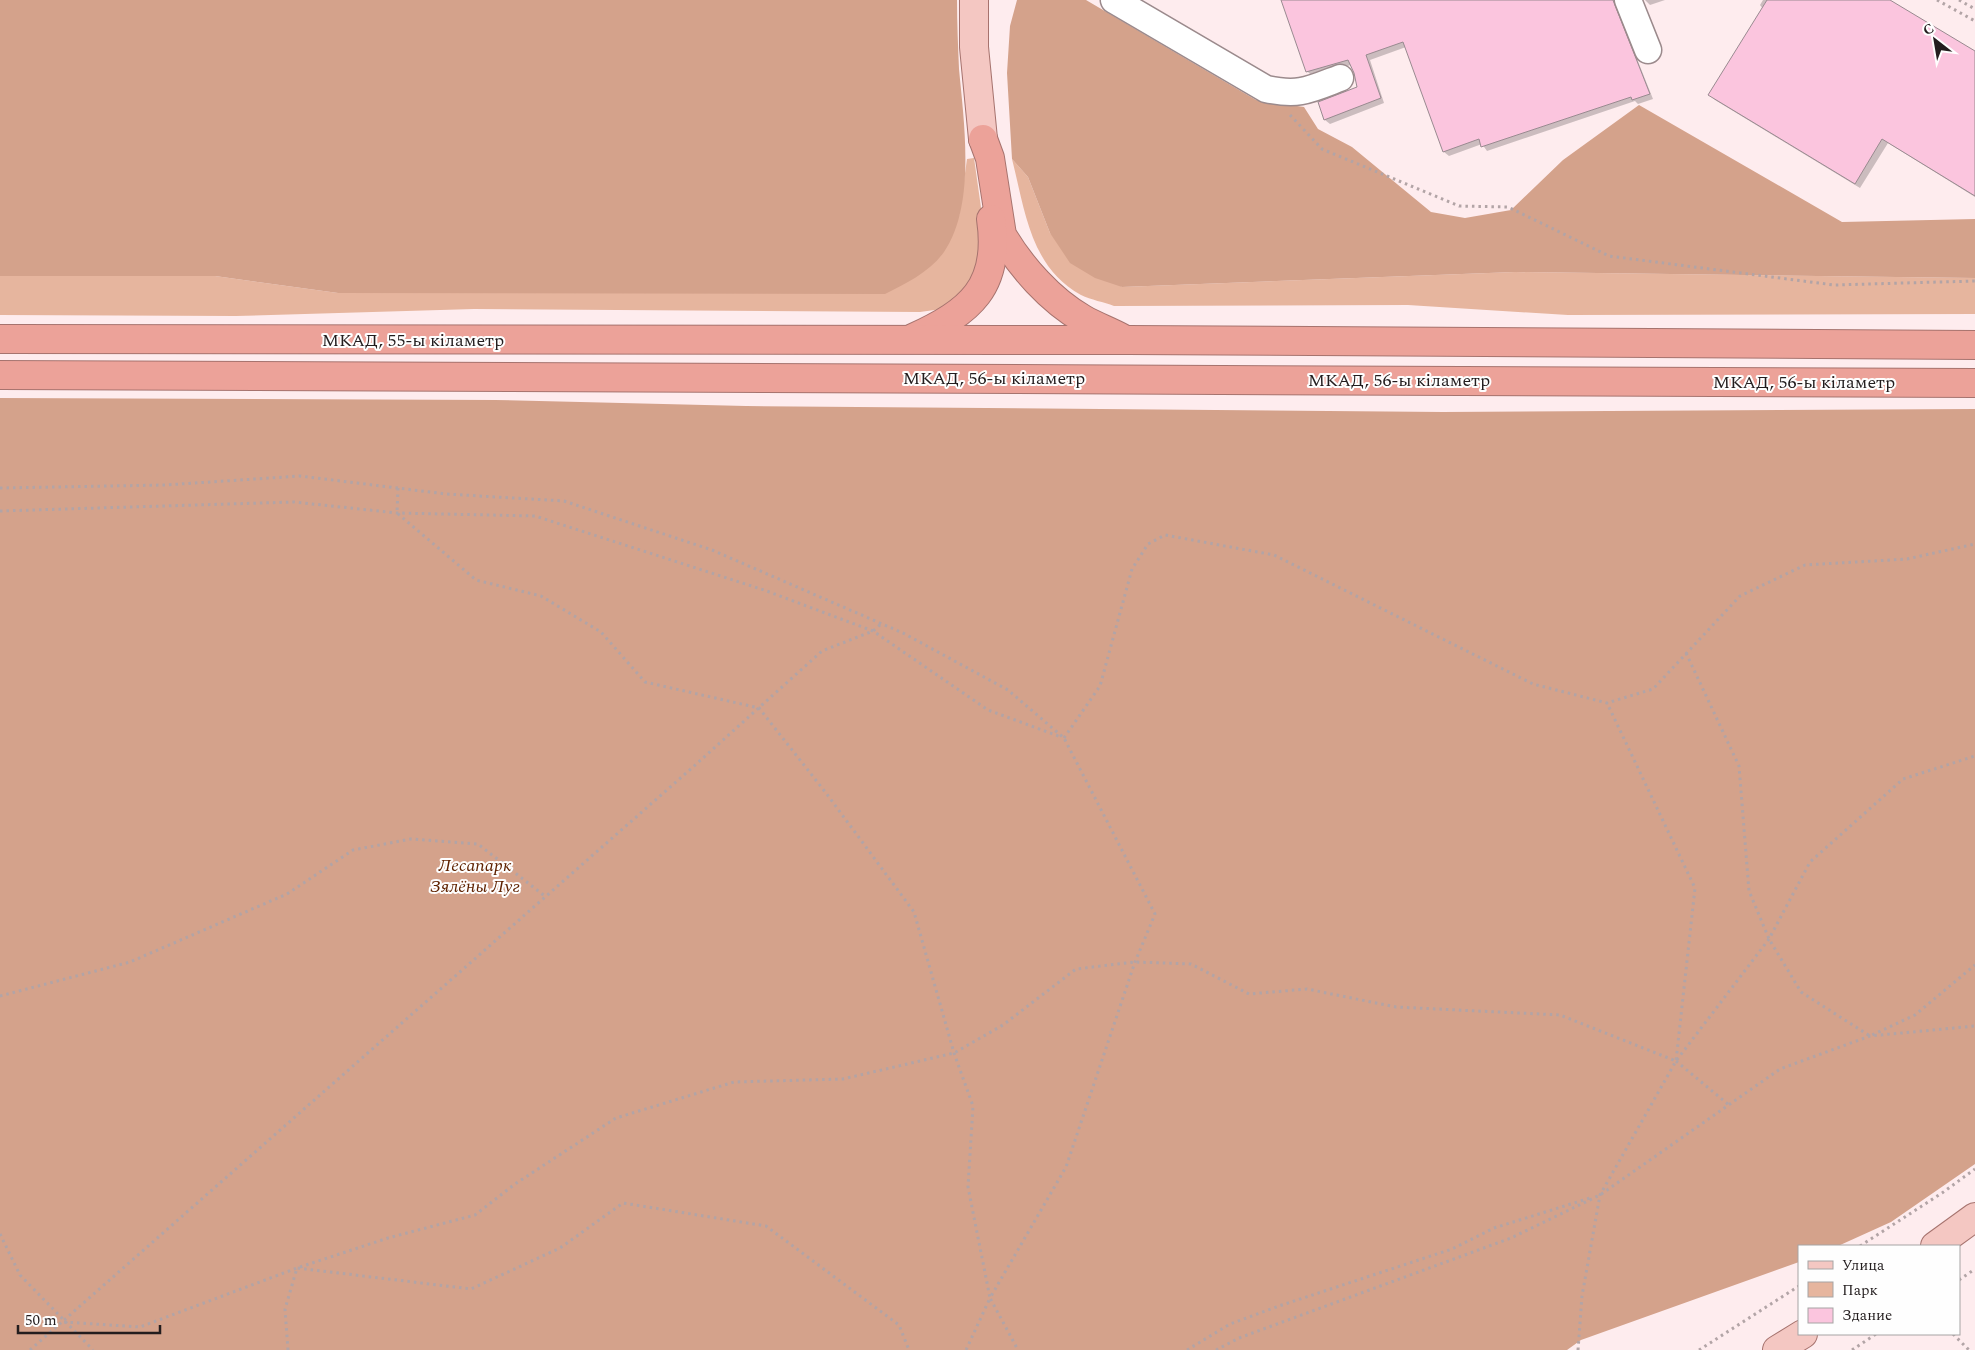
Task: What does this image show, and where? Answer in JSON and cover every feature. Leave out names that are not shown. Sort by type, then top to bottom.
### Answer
[{"type":"highway","points":[[983,139],[990,158],[1002,235],[1008,245],[1052,296],[1082,318],[1128,340]]},
{"type":"highway","points":[[904,342],[947,322],[977,297],[990,268],[994,243],[981,158],[983,139]]},
{"type":"highway","name":"МКАД, 55-ы кіламетр","points":[[0,339],[826,341]]},
{"type":"highway","name":"МКАД, 56-ы кіламетр","points":[[826,341],[1128,340],[1975,345]]},
{"type":"highway","name":"МКАД, 55-ы кіламетр","points":[[0,375],[823,378]]},
{"type":"highway","name":"МКАД, 56-ы кіламетр","points":[[823,378],[1975,383]]},
{"type":"main road","points":[[974,0],[974,47],[983,139]]},
{"type":"main road","points":[[1936,1245],[1975,1217]]},
{"type":"main road","points":[[1777,1350],[1801,1335]]},
{"type":"lane","points":[[1114,0],[1266,89],[1289,94],[1312,89],[1340,78]]},
{"type":"lane","points":[[1628,0],[1648,50]]},
{"type":"path","points":[[1937,0],[1975,21]]},
{"type":"path","points":[[1959,0],[1975,9]]},
{"type":"path","points":[[1266,89],[1322,149],[1459,206],[1508,207],[1608,256],[1834,285],[1975,281]]},
{"type":"path","points":[[0,488],[165,484],[300,476],[446,494],[564,500],[712,550],[903,633],[1008,690],[1064,738],[1155,914],[1135,962],[1066,1167],[990,1298],[966,1350]]},
{"type":"path","points":[[397,513],[398,488]]},
{"type":"path","points":[[0,511],[294,502],[397,513],[535,516],[764,590],[872,631],[988,710],[1064,738]]},
{"type":"path","points":[[397,513],[476,580],[541,596],[601,632],[645,682],[759,708],[826,793],[914,912],[954,1053],[974,1106],[968,1187],[990,1298],[1018,1350]]},
{"type":"path","points":[[1064,738],[1100,686],[1132,569],[1148,544],[1165,535],[1274,555],[1533,684],[1607,703],[1653,689],[1740,596],[1805,565],[1907,559],[1975,544]]},
{"type":"path","points":[[30,1350],[546,897],[822,650],[872,631],[881,624]]},
{"type":"path","points":[[1686,653],[1739,766],[1749,891],[1769,939],[1801,992],[1870,1036],[1975,1026]]},
{"type":"path","points":[[1607,703],[1695,888],[1676,1061]]},
{"type":"path","points":[[1578,1350],[1582,1296],[1600,1195],[1676,1061],[1769,939],[1810,862],[1903,779],[1975,756]]},
{"type":"path","points":[[0,996],[130,962],[287,894],[353,850],[372,846],[411,839],[478,844],[546,897]]},
{"type":"path","points":[[64,1322],[140,1327],[297,1268],[388,1238],[475,1215],[515,1184],[616,1118],[734,1082],[843,1079],[954,1053],[1003,1025],[1076,969],[1135,962],[1191,964],[1249,994],[1307,989],[1396,1007],[1560,1015],[1676,1061],[1729,1105]]},
{"type":"path","points":[[1216,1350],[1239,1338],[1511,1238],[1600,1195],[1780,1069],[1870,1036],[1914,1014],[1975,965]]},
{"type":"path","points":[[1862,1245],[1942,1193],[1975,1169]]},
{"type":"path","points":[[1187,1350],[1230,1324],[1452,1249],[1494,1228],[1600,1195]]},
{"type":"path","points":[[297,1268],[471,1289],[560,1248],[623,1203],[766,1226],[899,1326],[909,1350]]},
{"type":"path","points":[[0,1234],[20,1275],[92,1350]]},
{"type":"path","points":[[288,1350],[285,1310],[297,1268]]},
{"type":"path","points":[[1960,1279],[1975,1269]]},
{"type":"path","points":[[1699,1350],[1798,1287]]},
{"type":"path","points":[[1852,1350],[1874,1335]]},
{"type":"path","points":[[1954,1335],[1969,1350]]},
{"type":"green space","points":[[0,0],[957,0],[959,69],[965,138],[964,188],[961,211],[954,233],[944,252],[932,266],[917,277],[885,294],[338,293],[215,276],[0,276]]},
{"type":"green space","points":[[1017,0],[1086,0],[1256,100],[1304,107],[1318,129],[1352,147],[1431,212],[1465,218],[1511,210],[1563,160],[1639,105],[1842,222],[1975,219],[1975,278],[1515,272],[1122,287],[1095,278],[1070,263],[1050,233],[1028,177],[1012,159],[1007,73],[1010,26]]},
{"type":"green space","points":[[974,158],[988,257],[972,288],[949,308],[920,312],[474,309],[236,316],[0,315],[0,276],[215,276],[338,293],[959,216],[967,159]]},
{"type":"green space","points":[[1012,159],[1028,177],[1050,233],[1122,287],[1515,272],[1975,278],[1975,314],[1568,315],[1408,305],[1114,306],[1081,295],[1064,283],[1051,269],[1040,253],[1032,236]]},
{"type":"green space","name":"Лесапарк Зялёны Луг","points":[[0,398],[495,400],[746,406],[1443,412],[1975,409],[1975,1164],[1891,1222],[1840,1245],[1798,1245],[1798,1262],[1581,1340],[1567,1350],[0,1350]]},
{"type":"building","points":[[1281,0],[1613,0],[1650,94],[1632,100],[1631,97],[1481,147],[1479,139],[1443,152],[1403,42],[1366,55],[1381,98],[1324,120],[1318,102],[1357,87],[1354,73],[1348,60],[1306,72]]},
{"type":"building","points":[[1767,0],[1890,0],[1975,51],[1975,196],[1882,139],[1855,184],[1708,95]]}]
